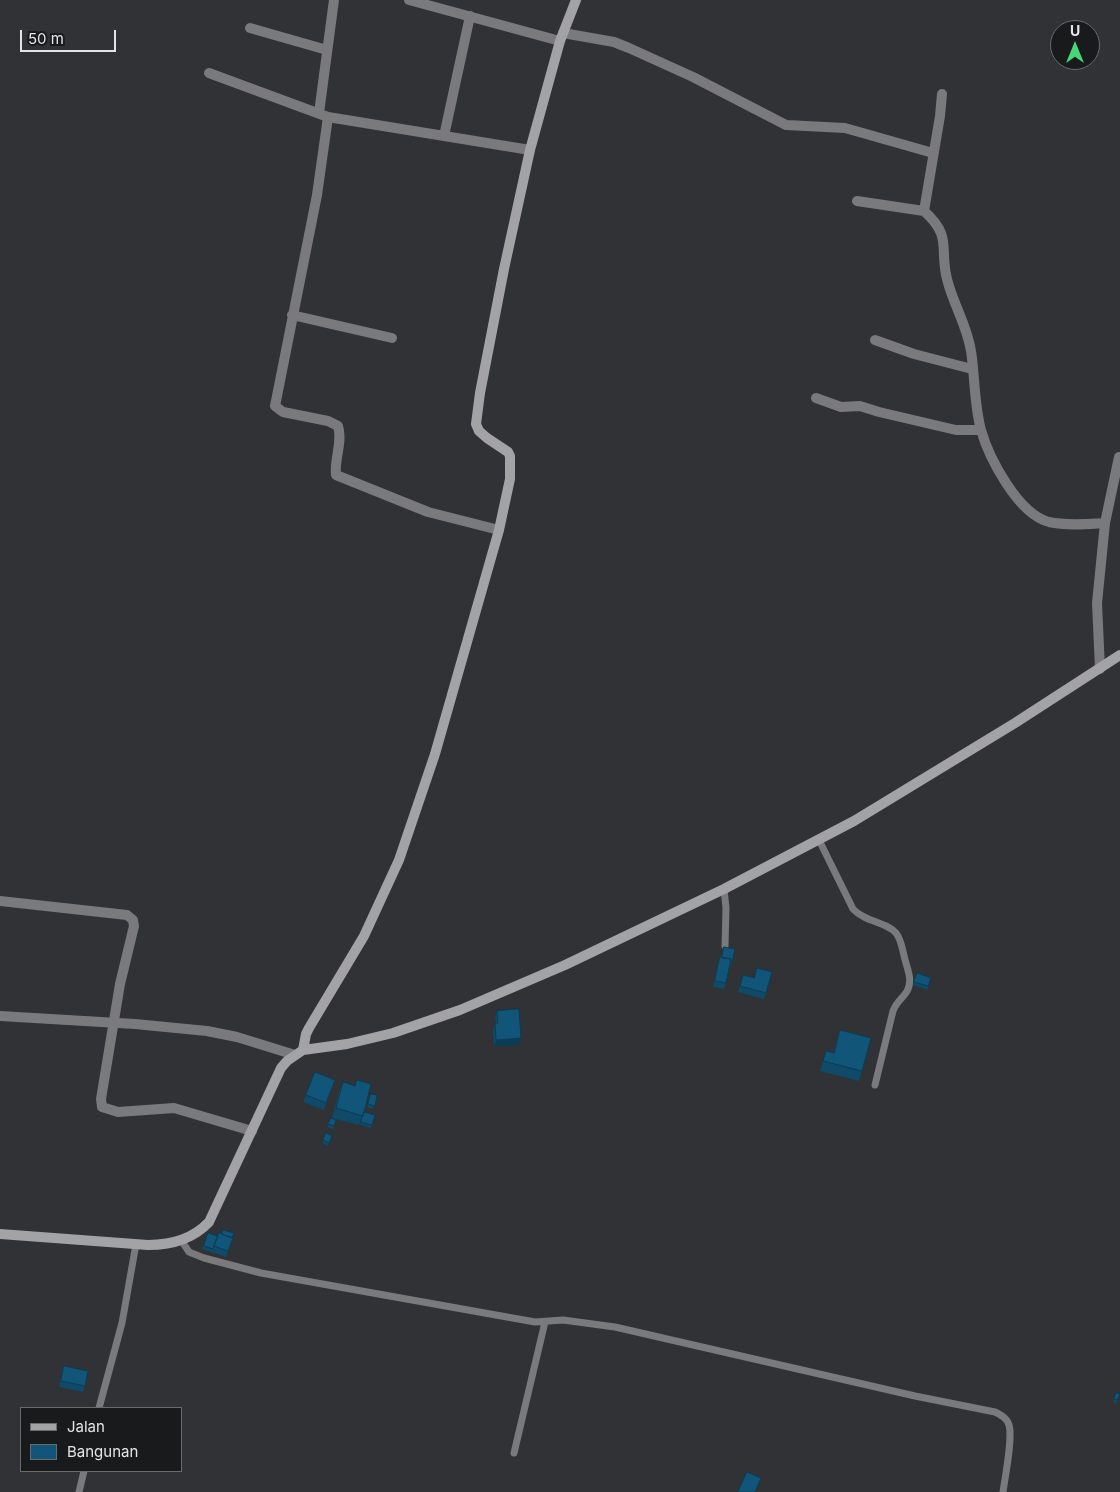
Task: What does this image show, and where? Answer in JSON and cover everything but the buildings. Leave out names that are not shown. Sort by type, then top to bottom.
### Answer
[{"type":"main road","points":[[299,1053],[309,1028],[364,936],[399,860],[435,754],[499,530],[510,479],[510,456],[508,452],[479,431],[476,424],[480,393],[500,288],[530,150],[562,37],[576,0]]},
{"type":"main road","points":[[0,1234],[161,1245],[180,1240],[201,1230],[209,1222],[281,1068],[287,1060],[299,1053],[393,1033],[460,1010],[565,965],[724,889],[854,821],[1100,670],[1120,655]]},
{"type":"street","points":[[334,0],[327,50],[317,195],[275,406],[282,412],[328,421],[338,426],[340,434],[335,466],[336,475],[428,512],[499,530]]},
{"type":"street","points":[[409,0],[562,37],[606,40],[629,48],[693,77],[786,125],[845,128],[933,153]]},
{"type":"street","points":[[444,136],[470,16]]},
{"type":"street","points":[[250,28],[327,50]]},
{"type":"street","points":[[209,73],[324,115],[530,150]]},
{"type":"street","points":[[924,211],[942,94]]},
{"type":"street","points":[[857,201],[924,211],[934,220],[943,235],[946,279],[968,335],[982,430],[1003,477],[1013,493],[1026,509],[1049,522],[1070,524],[1105,523]]},
{"type":"street","points":[[292,315],[392,338]]},
{"type":"street","points":[[875,340],[914,354],[972,369]]},
{"type":"street","points":[[816,398],[841,407],[860,406],[956,430],[982,430]]},
{"type":"street","points":[[1100,670],[1097,603],[1105,523],[1119,457]]},
{"type":"street","points":[[0,901],[128,915],[133,920],[134,926],[120,984],[101,1100],[102,1107],[118,1112],[174,1108],[252,1131]]},
{"type":"street","points":[[0,1016],[207,1030],[299,1053]]},
{"type":"lane","points":[[819,840],[852,909],[857,914],[890,929],[897,935],[909,974],[908,990],[896,1003],[893,1011],[875,1085]]},
{"type":"lane","points":[[724,889],[726,908],[725,946]]},
{"type":"lane","points":[[180,1240],[189,1252],[204,1258],[261,1273],[535,1322],[563,1320],[615,1326],[915,1396],[995,1412],[1004,1416],[1010,1425],[1010,1440],[1003,1492]]},
{"type":"lane","points":[[99,1407],[122,1323],[136,1244]]},
{"type":"lane","points":[[514,1453],[544,1322]]},
{"type":"lane","points":[[79,1492],[84,1472]]}]
